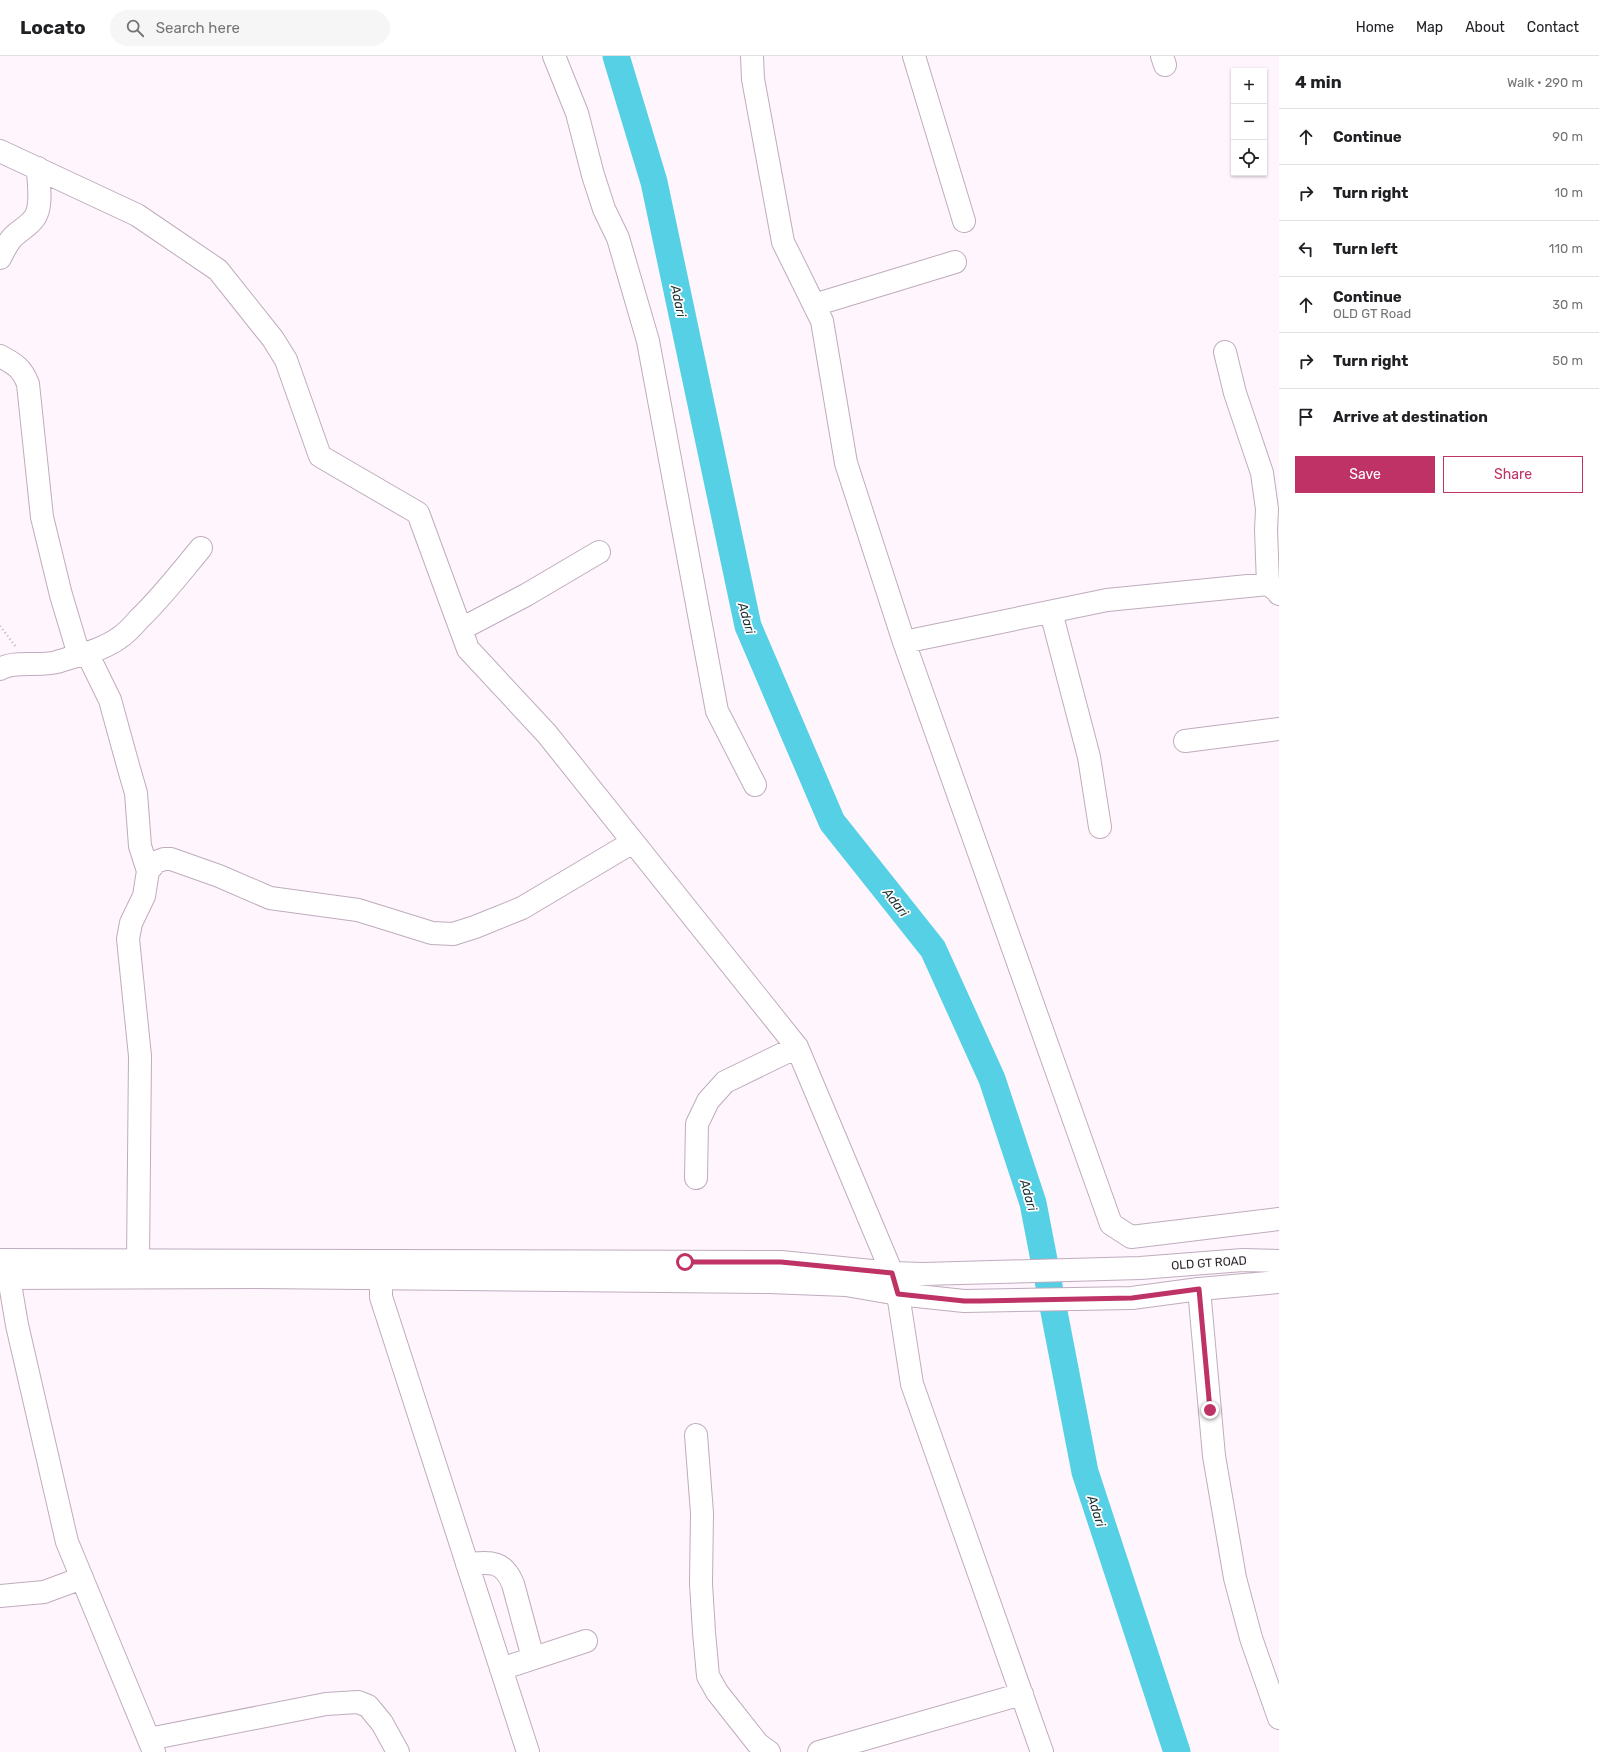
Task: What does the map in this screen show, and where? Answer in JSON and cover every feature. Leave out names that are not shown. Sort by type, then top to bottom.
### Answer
[{"type":"street","points":[[554,56],[577,113],[593,175],[604,209],[618,238],[648,341],[717,711],[755,785]]},
{"type":"street","points":[[752,56],[753,79],[783,242],[822,321],[846,463],[904,642],[1111,1224],[1131,1237],[1279,1219]]},
{"type":"street","points":[[914,56],[964,221]]},
{"type":"street","points":[[0,151],[137,215],[218,270],[273,339],[286,360],[320,456],[418,513],[468,649],[547,734],[797,1047],[892,1273],[898,1294],[912,1384],[1042,1752]]},
{"type":"street","points":[[0,258],[6,244],[33,221],[37,213],[39,203],[38,168]]},
{"type":"street","points":[[814,305],[955,262]]},
{"type":"street","points":[[904,642],[1107,600],[1274,589],[1266,530],[1267,509],[1262,474],[1235,393],[1225,352]]},
{"type":"street","points":[[0,356],[23,372],[28,384],[42,517],[61,595],[83,654],[110,700],[136,793],[140,846],[148,871],[144,896],[131,923],[128,939],[140,1056],[138,1261]]},
{"type":"street","points":[[0,669],[4,666],[46,665],[83,654],[107,645],[120,638],[156,603],[201,548]]},
{"type":"street","points":[[461,630],[526,595],[599,552]]},
{"type":"street","points":[[1051,612],[1090,757],[1100,827]]},
{"type":"street","points":[[1185,741],[1279,729]]},
{"type":"street","points":[[148,871],[156,862],[164,859],[171,859],[219,876],[270,898],[358,910],[432,933],[453,934],[475,928],[522,908],[633,842]]},
{"type":"street","points":[[696,1178],[697,1124],[708,1101],[725,1082],[797,1047]]},
{"type":"street","name":"OLD GT ROAD","points":[[4,1269],[138,1261],[781,1262],[892,1273],[923,1274],[1140,1268],[1243,1260],[1279,1261]]},
{"type":"street","points":[[4,1269],[67,1542],[151,1746],[326,1704],[358,1702],[368,1706],[382,1722],[398,1752]]},
{"type":"street","name":"OLD GT ROAD","points":[[4,1269],[251,1277],[769,1282],[846,1286],[898,1294],[964,1301],[1132,1298],[1199,1289],[1279,1282]]},
{"type":"street","points":[[381,1278],[381,1297],[528,1752]]},
{"type":"street","points":[[1199,1289],[1214,1456],[1235,1578],[1251,1638],[1279,1718]]},
{"type":"street","points":[[696,1435],[702,1513],[701,1584],[708,1676],[717,1692],[758,1744],[769,1752]]},
{"type":"street","points":[[467,1564],[487,1562],[500,1565],[508,1573],[514,1584],[533,1658]]},
{"type":"street","points":[[0,1596],[44,1592],[82,1578]]},
{"type":"street","points":[[501,1669],[586,1641]]},
{"type":"street","points":[[819,1752],[1022,1694]]},
{"type":"waterway","name":"Adari","points":[[616,56],[654,182],[748,626],[832,822],[933,949],[992,1079],[1033,1203],[1085,1472],[1177,1752]]},
{"type":"route","points":[[685,1262],[781,1262],[892,1273],[898,1294],[964,1301],[1132,1298],[1199,1289],[1210,1410]]}]
